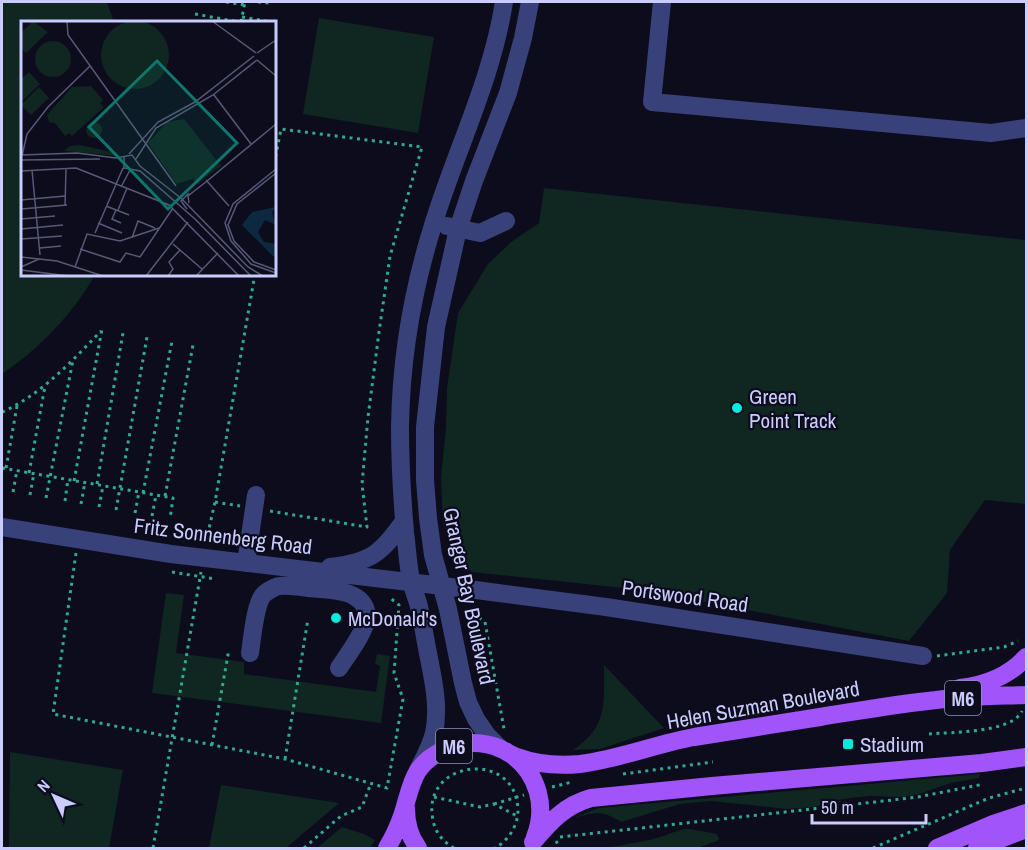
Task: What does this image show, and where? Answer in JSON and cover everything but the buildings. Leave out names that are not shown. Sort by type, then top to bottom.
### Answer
[{"type":"main road","points":[[901,704],[947,689],[970,687],[990,681],[1010,671],[1022,649]]},
{"type":"main road","name":"Helen Suzman Boulevard","points":[[387,849],[417,772],[435,755],[456,745],[478,743],[522,759],[554,764],[584,763],[691,738],[901,704],[947,699],[1024,703]]},
{"type":"main road","points":[[505,751],[528,771],[539,795],[540,818],[531,846]]},
{"type":"main road","points":[[531,846],[560,813],[573,804],[591,798],[982,763],[1026,757]]},
{"type":"main road","name":"Helen Suzman Boulevard","points":[[406,802],[407,824],[417,849]]},
{"type":"main road","points":[[937,849],[993,824],[1026,813]]},
{"type":"main road","points":[[977,849],[1026,829]]},
{"type":"street","points":[[417,772],[432,741],[436,707],[419,605],[411,582],[404,521],[400,436],[403,377],[417,285],[434,222],[484,86],[497,43],[504,2]]},
{"type":"street","name":"Granger Bay Boulevard","points":[[505,751],[480,726],[462,684],[447,609],[433,555],[425,480],[425,427],[436,327],[458,230],[508,93],[531,2]]},
{"type":"street","points":[[662,2],[652,102],[991,133],[1026,128]]},
{"type":"street","points":[[434,222],[458,230],[480,233],[506,220]]},
{"type":"street","points":[[246,563],[255,502]]},
{"type":"street","points":[[308,570],[350,564],[372,557],[386,545],[404,521]]},
{"type":"street","name":"Fritz Sonnenberg Road","points":[[2,527],[246,563],[440,586]]},
{"type":"street","points":[[250,653],[258,603],[264,595],[279,585],[338,591],[356,597],[367,613],[364,627],[339,668]]},
{"type":"street","name":"Portswood Road","points":[[440,586],[686,619],[923,656]]},
{"type":"path","points":[[226,2],[245,3],[240,21]]},
{"type":"path","points":[[258,2],[269,3]]},
{"type":"path","points":[[195,14],[234,21]]},
{"type":"path","points":[[242,17],[266,21]]},
{"type":"path","points":[[215,502],[255,502],[366,527],[362,484],[382,310],[390,256],[422,147],[281,129],[276,155]]},
{"type":"path","points":[[153,849],[255,276]]},
{"type":"path","points":[[2,412],[45,385],[102,329],[74,481]]},
{"type":"path","points":[[97,484],[123,333]]},
{"type":"path","points":[[116,510],[147,337]]},
{"type":"path","points":[[135,513],[172,341]]},
{"type":"path","points":[[165,496],[193,345]]},
{"type":"path","points":[[46,498],[73,360]]},
{"type":"path","points":[[30,495],[45,385]]},
{"type":"path","points":[[16,405],[4,468],[173,498],[170,519]]},
{"type":"path","points":[[13,492],[17,470]]},
{"type":"path","points":[[65,501],[69,480]]},
{"type":"path","points":[[81,504],[85,483]]},
{"type":"path","points":[[99,507],[103,486]]},
{"type":"path","points":[[152,516],[156,495]]},
{"type":"path","points":[[77,539],[53,714],[285,759],[387,788],[403,699],[394,673],[399,605],[388,596]]},
{"type":"path","points":[[473,613],[485,622],[504,729]]},
{"type":"path","points":[[285,759],[308,619]]},
{"type":"path","points":[[923,656],[1004,647],[1022,649]]},
{"type":"path","points":[[212,745],[229,649]]},
{"type":"path","points":[[929,734],[1000,727],[1020,716],[1024,703]]},
{"type":"path","points":[[612,775],[713,762]]},
{"type":"path","points":[[454,849],[443,841],[434,825],[432,806],[434,797],[438,788],[454,773],[475,768],[495,773],[509,784],[516,797],[518,817],[511,834],[495,849]]},
{"type":"path","points":[[304,849],[341,816],[362,807],[371,783]]},
{"type":"path","points":[[560,849],[555,837],[918,797],[984,784]]},
{"type":"path","points":[[873,849],[989,798],[1026,788]]},
{"type":"path","points":[[434,797],[480,807],[531,792]]},
{"type":"path","points":[[494,804],[523,820]]},
{"type":"green space","points":[[2,2],[107,2],[114,21],[21,21],[21,276],[94,276],[76,304],[54,330],[2,374]]},
{"type":"green space","points":[[319,18],[434,37],[418,133],[303,114]]},
{"type":"green space","name":"Green Point Track","points":[[544,188],[1026,240],[1026,504],[985,500],[950,550],[947,593],[909,641],[623,588],[472,572],[456,556],[443,524],[441,478],[447,388],[458,313],[488,264],[511,242],[539,223]]},
{"type":"green space","points":[[166,593],[184,595],[176,653],[244,662],[244,674],[376,692],[380,666],[375,664],[377,654],[390,656],[381,723],[152,693]]},
{"type":"green space","points":[[604,665],[664,728],[600,749],[573,750],[593,732],[602,713]]},
{"type":"green space","points":[[10,752],[123,770],[109,848],[9,848]]},
{"type":"green space","points":[[980,774],[979,778],[951,783],[916,795],[850,798],[831,801],[815,807],[787,809],[711,801],[680,804],[621,822],[608,815],[597,813],[573,818],[598,808]]},
{"type":"green space","points":[[221,785],[339,803],[286,848],[209,848]]},
{"type":"green space","points":[[342,827],[375,840],[370,848],[317,848]]},
{"type":"green space","points":[[683,829],[717,834],[719,839],[697,848],[607,848],[654,839]]},
{"type":"place","name":"Green Point Track","points":[[737,408]]},
{"type":"place","name":"McDonald's","points":[[336,618]]},
{"type":"place","name":"Stadium","points":[[848,744]]}]
